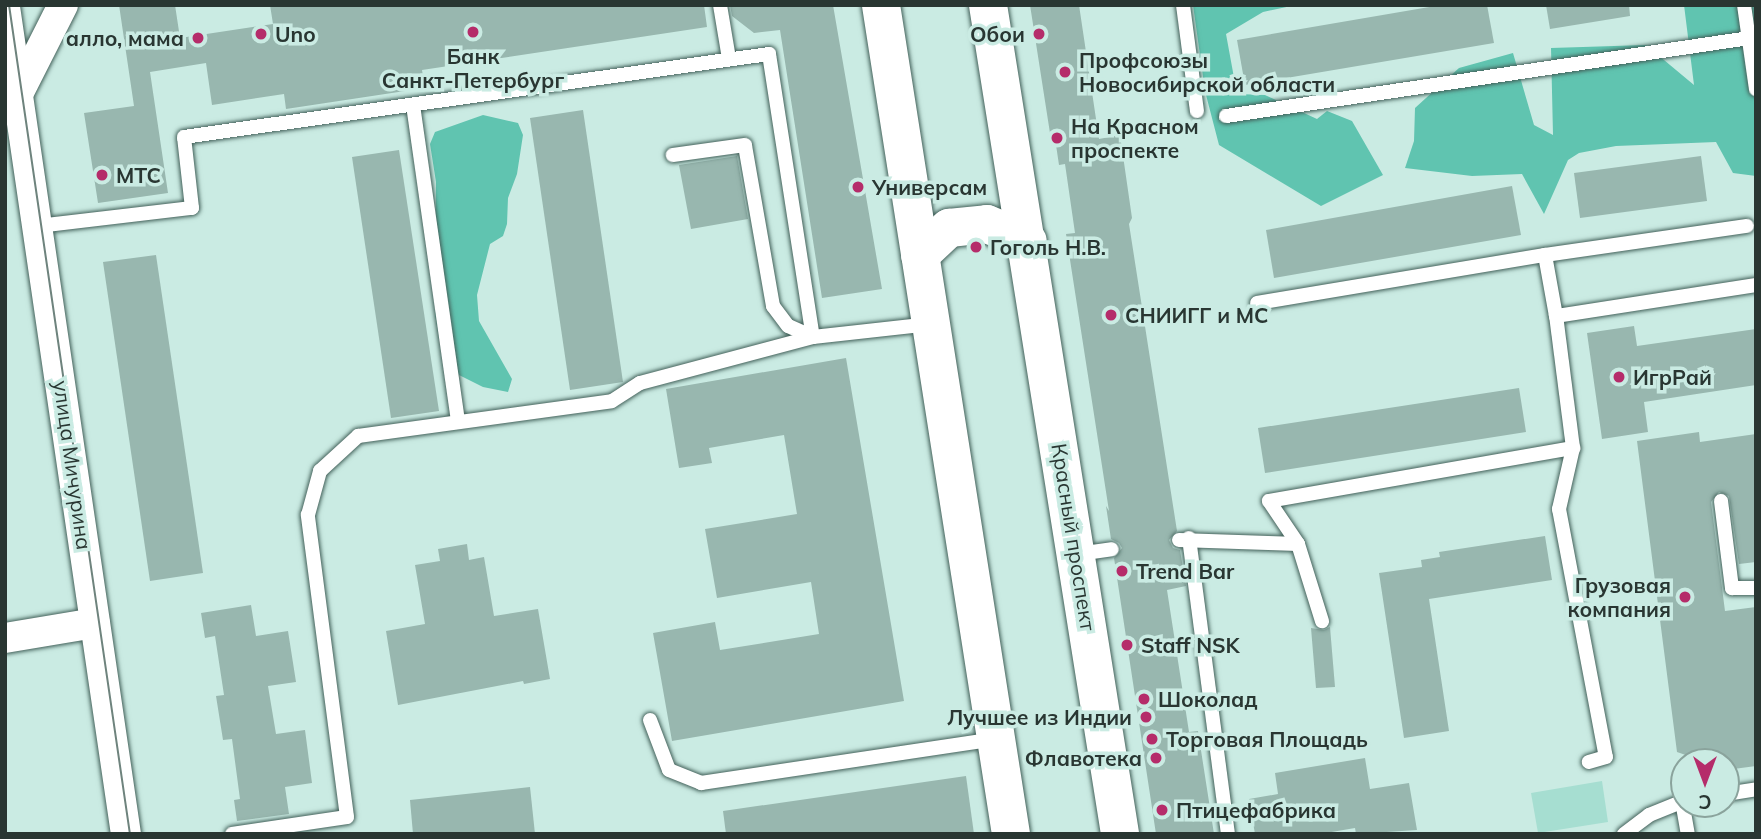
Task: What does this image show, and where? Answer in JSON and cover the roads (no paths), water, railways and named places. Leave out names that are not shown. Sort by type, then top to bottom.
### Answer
[{"type":"main road","points":[[881,5],[1011,834]]},
{"type":"main road","name":"Красный проспект","points":[[988,5],[1028,241],[1094,552],[1120,834]]},
{"type":"main road","points":[[920,255],[949,228],[987,224],[1028,241]]},
{"type":"street","points":[[12,92],[64,5]]},
{"type":"street","name":"улица Мичурина","points":[[5,7],[12,92],[38,226],[127,834]]},
{"type":"street","points":[[5,638],[95,623]]},
{"type":"lane","points":[[720,5],[729,59]]},
{"type":"lane","points":[[1183,5],[1197,111]]},
{"type":"lane","points":[[1744,5],[1756,89]]},
{"type":"lane","points":[[1226,116],[1749,38]]},
{"type":"lane","points":[[38,226],[192,208],[184,137],[769,54],[813,337]]},
{"type":"lane","points":[[412,106],[458,422]]},
{"type":"lane","points":[[673,155],[745,145],[773,306],[788,326],[813,337]]},
{"type":"lane","points":[[1257,303],[1545,255],[1747,226]]},
{"type":"lane","points":[[1545,255],[1556,316],[1573,448],[1559,509],[1606,758],[1589,762]]},
{"type":"lane","points":[[1556,316],[1756,285]]},
{"type":"lane","points":[[232,834],[347,817],[308,515],[320,471],[358,436],[612,401],[640,383],[813,337],[930,324]]},
{"type":"lane","points":[[1322,621],[1298,544],[1269,501],[1573,448]]},
{"type":"lane","points":[[1721,501],[1732,588],[1756,588]]},
{"type":"lane","points":[[1228,834],[1184,539],[1298,544]]},
{"type":"lane","points":[[650,720],[670,770],[701,783],[995,738]]},
{"type":"lane","points":[[1624,834],[1649,815],[1670,806]]},
{"type":"tram line","points":[[9,5],[130,834]]},
{"type":"place","name":"Банк Санкт-Петербург","points":[[473,32]]},
{"type":"place","name":"Uno","points":[[261,34]]},
{"type":"place","name":"Обои","points":[[1039,34]]},
{"type":"place","name":"алло, мама","points":[[198,38]]},
{"type":"place","name":"Профсоюзы Новосибирской области","points":[[1065,72]]},
{"type":"place","name":"На Красном проспекте","points":[[1057,138]]},
{"type":"place","name":"МТС","points":[[102,175]]},
{"type":"place","name":"Универсам","points":[[858,187]]},
{"type":"place","name":"Гоголь Н.В.","points":[[976,247]]},
{"type":"place","name":"СНИИГГ и МС","points":[[1111,315]]},
{"type":"place","name":"ИгрРай","points":[[1619,377]]},
{"type":"place","name":"Trend Bar","points":[[1122,571]]},
{"type":"place","name":"Грузовая компания","points":[[1685,597]]},
{"type":"place","name":"Staff NSK","points":[[1127,645]]},
{"type":"place","name":"Шоколад","points":[[1144,699]]},
{"type":"place","name":"Лучшее из Индии","points":[[1146,717]]},
{"type":"place","name":"Торговая Площадь","points":[[1152,739]]},
{"type":"place","name":"Флавотека","points":[[1156,758]]},
{"type":"place","name":"Птицефабрика","points":[[1162,810]]}]
